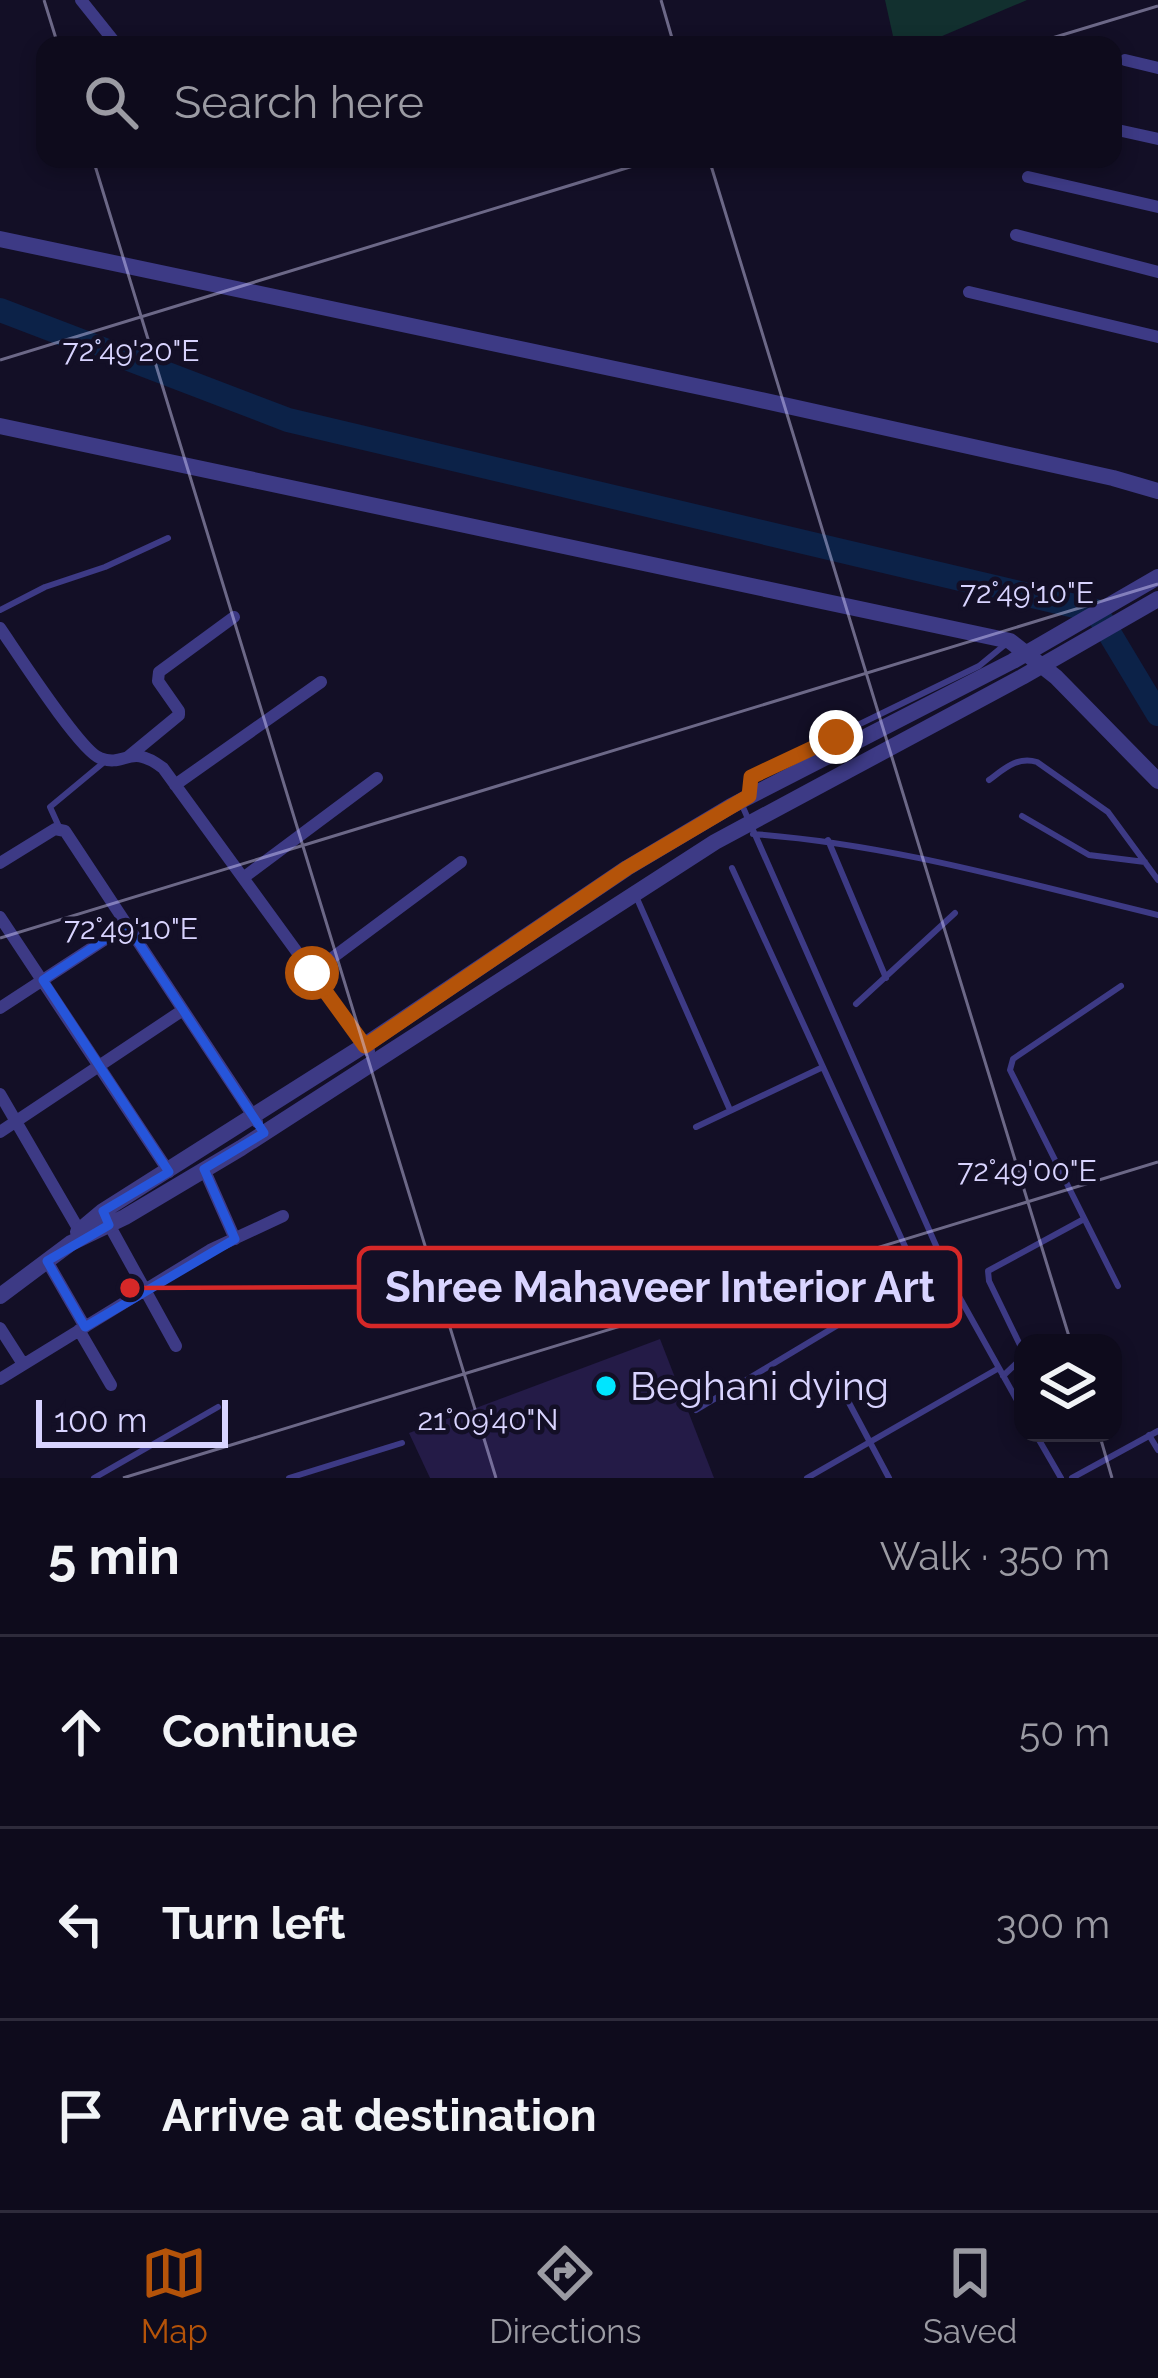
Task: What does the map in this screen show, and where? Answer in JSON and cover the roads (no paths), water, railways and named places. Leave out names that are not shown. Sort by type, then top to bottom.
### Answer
[{"type":"street","points":[[81,0],[110,36]]},
{"type":"street","points":[[1125,60],[1158,68]]},
{"type":"street","points":[[1122,131],[1158,139]]},
{"type":"street","points":[[1028,177],[1158,207]]},
{"type":"street","points":[[1016,235],[1158,272]]},
{"type":"street","points":[[0,238],[738,394],[1158,491]]},
{"type":"street","points":[[969,292],[1158,337]]},
{"type":"street","points":[[0,426],[1010,641],[1056,677],[1158,781]]},
{"type":"street","points":[[106,1218],[169,1172],[376,1062],[635,894],[1018,669],[1158,577]]},
{"type":"street","points":[[0,1296],[75,1236],[204,1169],[365,1046],[627,868],[744,798],[1158,598]]},
{"type":"street","points":[[127,757],[179,715],[158,681],[159,672],[235,617]]},
{"type":"street","points":[[0,628],[93,755],[106,760],[148,757],[163,768],[376,1062]]},
{"type":"street","points":[[175,785],[321,682]]},
{"type":"street","points":[[243,878],[377,778]]},
{"type":"street","points":[[0,863],[59,829],[65,831],[259,1125]]},
{"type":"street","points":[[312,973],[461,862]]},
{"type":"street","points":[[0,917],[169,1172]]},
{"type":"street","points":[[0,1008],[127,925]]},
{"type":"street","points":[[0,1132],[183,1010]]},
{"type":"street","points":[[0,1094],[75,1236]]},
{"type":"street","points":[[204,1169],[235,1239]]},
{"type":"street","points":[[0,1378],[209,1250],[284,1216]]},
{"type":"street","points":[[106,1218],[176,1346]]},
{"type":"street","points":[[46,1261],[110,1385]]},
{"type":"street","points":[[0,1328],[23,1364]]},
{"type":"lane","points":[[0,610],[168,538]]},
{"type":"lane","points":[[1010,641],[979,666],[751,777],[744,798],[751,829],[961,1301],[1014,1395]]},
{"type":"lane","points":[[59,829],[50,807],[106,760]]},
{"type":"lane","points":[[989,781],[1018,761],[1037,762],[1108,812],[1158,880]]},
{"type":"lane","points":[[1022,815],[1089,855],[1145,862]]},
{"type":"lane","points":[[751,829],[949,865],[1156,913]]},
{"type":"lane","points":[[828,840],[886,978]]},
{"type":"lane","points":[[732,868],[919,1277]]},
{"type":"lane","points":[[635,894],[730,1110]]},
{"type":"lane","points":[[856,1004],[956,914]]},
{"type":"lane","points":[[1118,1286],[1010,1064],[1121,986]]},
{"type":"lane","points":[[696,1126],[823,1067]]},
{"type":"lane","points":[[807,1478],[1020,1360],[1022,1349],[988,1270],[1084,1219]]},
{"type":"lane","points":[[696,1410],[944,1262]]},
{"type":"lane","points":[[839,1384],[890,1478]]},
{"type":"lane","points":[[94,1478],[218,1407]]},
{"type":"lane","points":[[1072,1478],[1158,1431]]},
{"type":"lane","points":[[1149,1436],[1158,1450]]},
{"type":"lane","points":[[1041,1442],[1061,1478]]},
{"type":"lane","points":[[289,1478],[402,1443]]},
{"type":"waterway","points":[[0,310],[288,420],[1096,611],[1158,714]]},
{"type":"place","name":"Shree Mahaveer Interior Art","points":[[130,1288]]},
{"type":"place","name":"Beghani dying","points":[[606,1386]]}]
